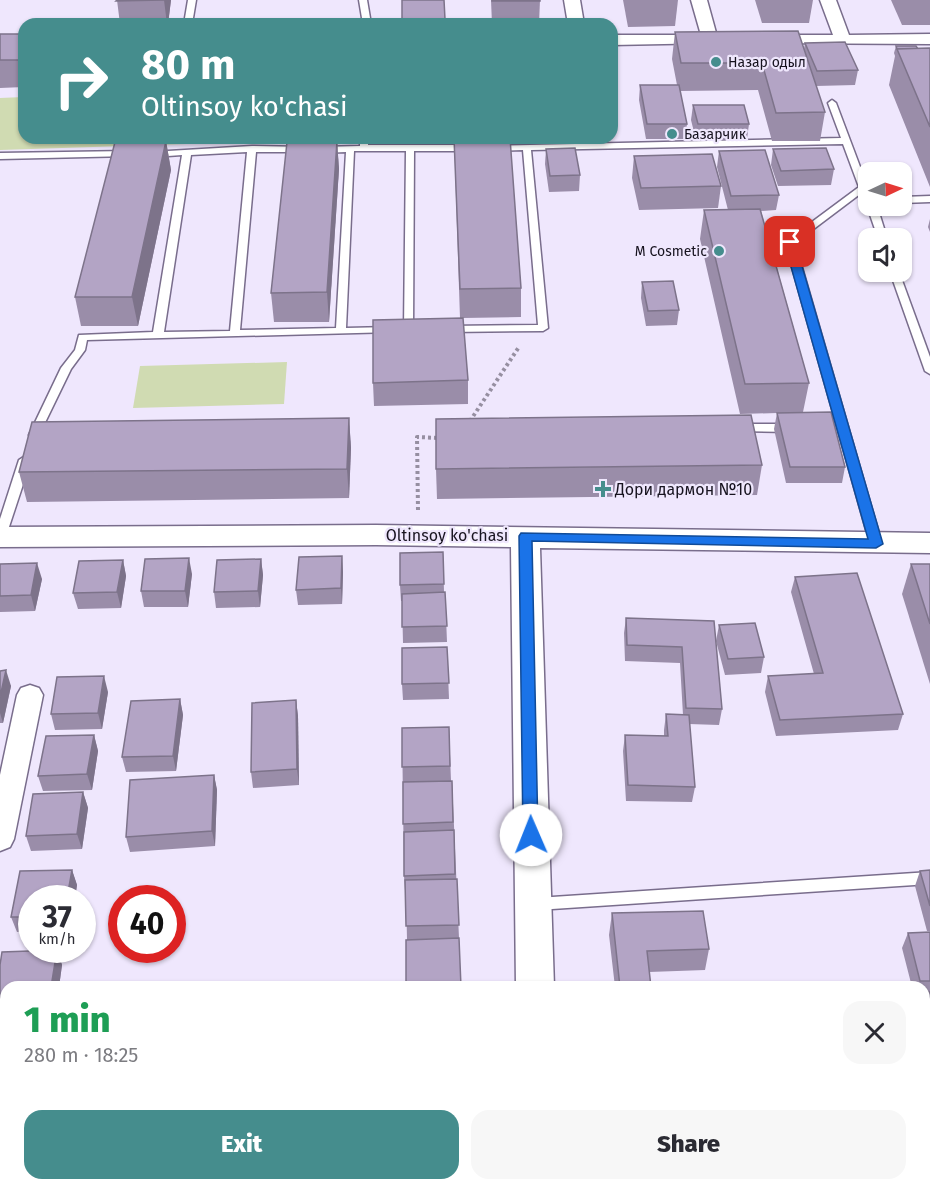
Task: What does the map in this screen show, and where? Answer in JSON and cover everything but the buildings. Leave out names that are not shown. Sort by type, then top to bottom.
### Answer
[{"type":"street","points":[[572,0],[575,18]]},
{"type":"street","points":[[618,40],[715,40],[699,0]]},
{"type":"street","points":[[828,0],[843,40]]},
{"type":"street","points":[[754,40],[930,39]]},
{"type":"street","name":"Oltinsoy ko'chasi","points":[[0,536],[419,535],[876,544],[930,543]]},
{"type":"street","points":[[525,536],[535,981]]},
{"type":"street","points":[[0,839],[30,695]]},
{"type":"lane","points":[[189,18],[192,0]]},
{"type":"lane","points":[[363,0],[366,18]]},
{"type":"lane","points":[[832,103],[858,172]]},
{"type":"lane","points":[[376,144],[410,147],[527,149],[846,141]]},
{"type":"lane","points":[[0,156],[188,153],[252,149],[350,150],[362,144]]},
{"type":"lane","points":[[0,536],[35,439],[66,368],[80,350],[83,337],[414,329],[410,147]]},
{"type":"lane","points":[[235,333],[252,149]]},
{"type":"lane","points":[[442,329],[543,328],[527,149]]},
{"type":"lane","points":[[341,331],[350,150]]},
{"type":"lane","points":[[158,335],[188,153]]},
{"type":"lane","points":[[858,198],[790,242],[836,427],[876,544]]},
{"type":"lane","points":[[912,200],[930,199]]},
{"type":"lane","points":[[898,282],[930,371]]},
{"type":"lane","points":[[723,428],[806,428]]},
{"type":"lane","points":[[532,904],[930,878]]},
{"type":"path","points":[[466,428],[531,328]]},
{"type":"path","points":[[419,535],[417,438],[448,438]]},
{"type":"green space","points":[[18,97],[18,144],[184,144],[0,150],[0,98]]},
{"type":"green space","points":[[287,362],[284,404],[133,408],[140,366]]},
{"type":"place","name":"Назар одыл","points":[[716,62]]},
{"type":"place","name":"Базарчик","points":[[672,134]]},
{"type":"place","name":"M Cosmetic","points":[[719,251]]},
{"type":"place","name":"Дори дармон №10","points":[[603,489]]},
{"type":"route","points":[[531,835],[525,536],[876,544],[790,242]]}]
